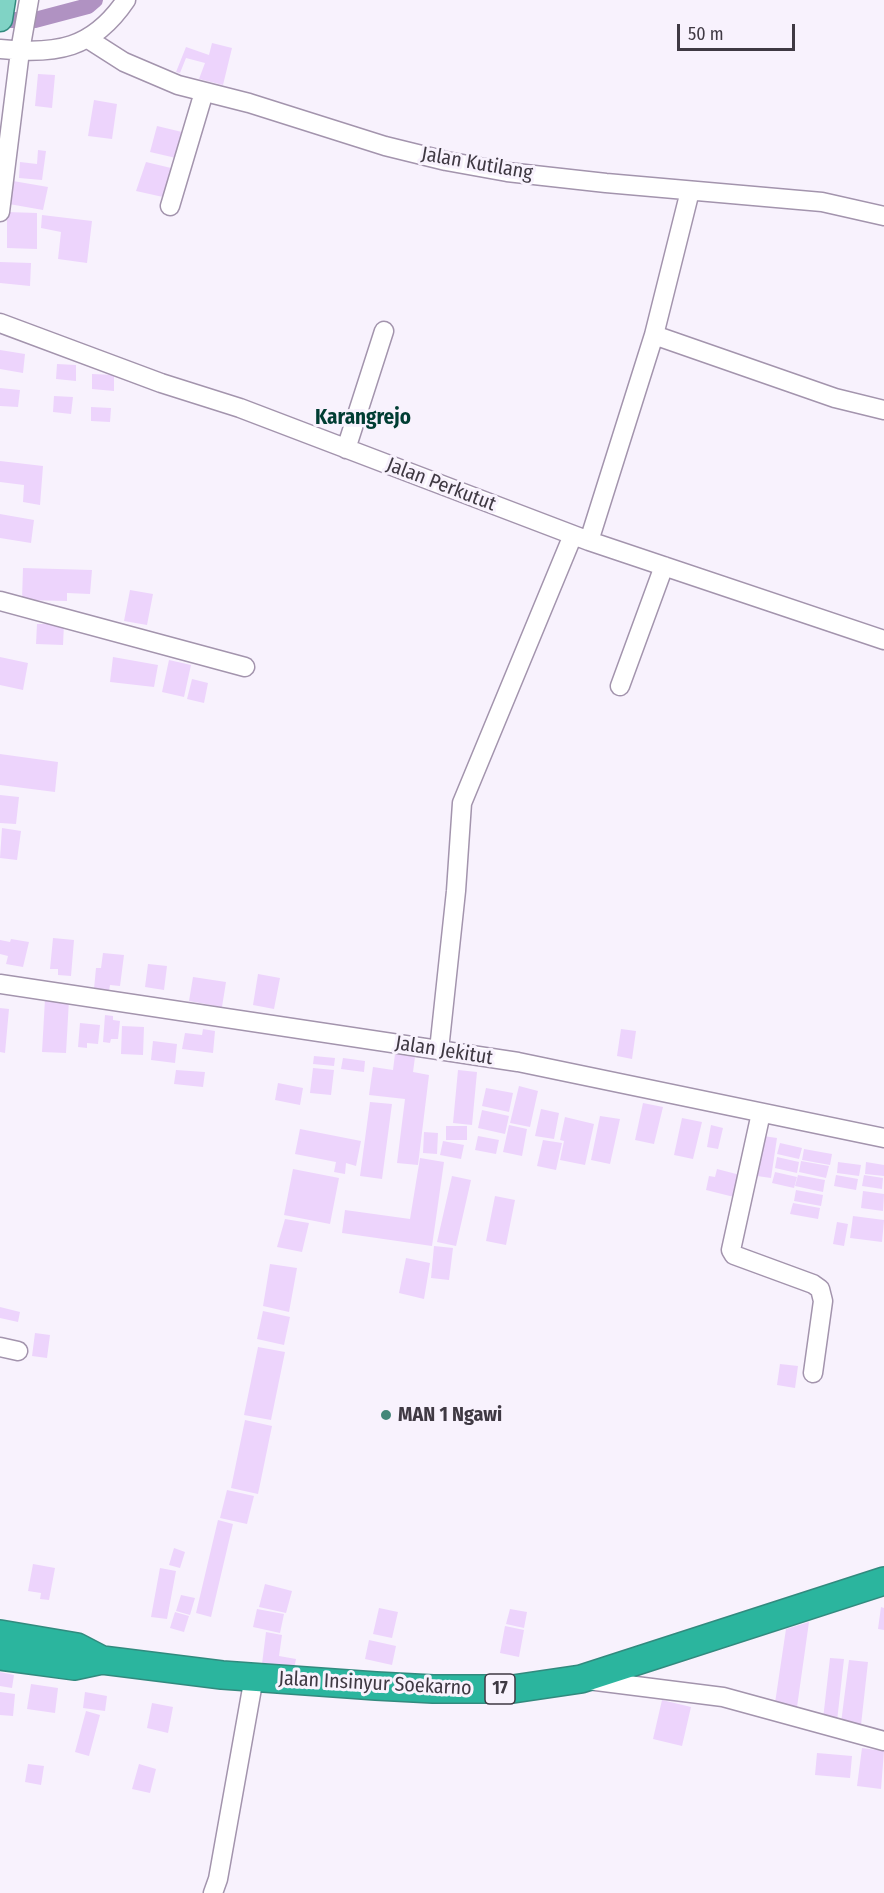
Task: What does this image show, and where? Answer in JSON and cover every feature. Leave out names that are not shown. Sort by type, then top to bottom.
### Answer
[{"type":"highway","name":"Jalan Insinyur Soekarno","points":[[0,1656],[74,1666],[102,1660],[254,1677],[433,1689],[513,1689],[580,1679],[741,1629],[884,1581]]},
{"type":"highway","name":"Jalan Insinyur Soekarno","points":[[0,1634],[77,1647],[102,1660]]},
{"type":"street","points":[[0,48],[22,43],[51,50],[73,45],[88,39],[103,27],[126,0]]},
{"type":"street","points":[[0,212],[29,6]]},
{"type":"street","name":"Jalan Kutilang","points":[[88,39],[124,62],[178,85],[249,103],[385,146],[446,161],[507,172],[822,202],[884,216]]},
{"type":"street","points":[[170,206],[204,92]]},
{"type":"street","points":[[439,1050],[456,891],[462,803],[581,538],[654,335],[690,191]]},
{"type":"street","name":"Jalan Perkutut","points":[[0,324],[161,383],[240,408],[581,538],[884,640]]},
{"type":"street","points":[[346,449],[384,331]]},
{"type":"street","points":[[654,335],[816,392],[884,410]]},
{"type":"street","points":[[620,686],[664,566]]},
{"type":"street","points":[[0,601],[245,667]]},
{"type":"street","name":"Jalan Jekitut","points":[[0,984],[518,1062],[884,1138]]},
{"type":"street","points":[[761,1113],[731,1250],[734,1255],[813,1284],[820,1289],[823,1301],[813,1373]]},
{"type":"street","points":[[0,1347],[18,1351]]},
{"type":"street","points":[[213,1893],[218,1879],[254,1677]]},
{"type":"street","points":[[580,1679],[723,1697],[884,1741]]},
{"type":"building","points":[[212,43],[232,48],[223,85],[199,79],[205,63],[186,58],[180,73],[176,72],[186,47],[209,55]]},
{"type":"building","points":[[38,74],[55,75],[52,108],[35,106]]},
{"type":"building","points":[[94,100],[117,104],[112,139],[88,136]]},
{"type":"building","points":[[157,126],[182,132],[176,158],[150,152]]},
{"type":"building","points":[[38,150],[46,151],[42,180],[19,178],[20,162],[37,164]]},
{"type":"building","points":[[146,162],[171,168],[163,197],[136,191]]},
{"type":"building","points":[[13,181],[48,187],[43,210],[9,204]]},
{"type":"building","points":[[7,212],[37,213],[37,249],[7,248]]},
{"type":"building","points":[[42,215],[92,221],[87,263],[58,259],[61,232],[41,228]]},
{"type":"building","points":[[0,262],[31,263],[30,286],[0,283]]},
{"type":"building","points":[[0,350],[25,354],[23,373],[0,369]]},
{"type":"building","points":[[57,364],[76,365],[76,381],[56,379]]},
{"type":"building","points":[[92,374],[114,375],[114,391],[92,389]]},
{"type":"building","points":[[0,388],[20,390],[18,407],[0,406]]},
{"type":"building","points":[[54,396],[73,397],[71,414],[53,412]]},
{"type":"building","points":[[91,407],[111,408],[110,422],[91,421]]},
{"type":"building","points":[[0,461],[43,466],[40,505],[23,502],[24,485],[0,482]]},
{"type":"building","points":[[0,514],[34,520],[31,543],[0,538]]},
{"type":"building","points":[[23,568],[92,570],[90,594],[67,593],[67,601],[22,600]]},
{"type":"building","points":[[130,590],[153,594],[147,625],[124,621]]},
{"type":"building","points":[[37,624],[64,624],[63,645],[36,644]]},
{"type":"building","points":[[0,657],[28,663],[23,690],[0,685]]},
{"type":"building","points":[[113,657],[158,665],[154,687],[110,682]]},
{"type":"building","points":[[169,660],[191,665],[184,697],[162,692]]},
{"type":"building","points":[[192,679],[208,683],[204,703],[187,699]]},
{"type":"building","points":[[0,754],[58,762],[55,792],[0,785]]},
{"type":"building","points":[[0,795],[19,797],[16,824],[0,823]]},
{"type":"building","points":[[2,828],[21,831],[17,860],[0,858]]},
{"type":"building","points":[[53,938],[74,940],[71,976],[58,975],[58,969],[50,969]]},
{"type":"building","points":[[11,939],[29,942],[23,967],[6,964],[8,956],[0,954],[0,940],[10,942]]},
{"type":"building","points":[[103,953],[124,955],[120,986],[110,985],[109,991],[94,989],[96,968],[101,968]]},
{"type":"building","points":[[148,964],[167,966],[164,990],[145,987]]},
{"type":"building","points":[[258,974],[280,978],[274,1009],[253,1005]]},
{"type":"building","points":[[193,977],[226,982],[222,1007],[189,1001]]},
{"type":"building","points":[[45,999],[69,1000],[66,1053],[42,1052]]},
{"type":"building","points":[[0,1008],[9,1009],[5,1053],[0,1052]]},
{"type":"building","points":[[105,1015],[113,1016],[113,1020],[120,1021],[118,1039],[111,1039],[110,1043],[103,1042]]},
{"type":"building","points":[[80,1023],[100,1025],[98,1044],[87,1043],[87,1048],[78,1047]]},
{"type":"building","points":[[122,1026],[144,1027],[143,1055],[121,1054]]},
{"type":"building","points":[[203,1029],[215,1031],[213,1053],[182,1049],[185,1033],[202,1035]]},
{"type":"building","points":[[621,1029],[636,1031],[632,1059],[617,1056]]},
{"type":"building","points":[[153,1041],[177,1044],[175,1063],[151,1060]]},
{"type":"building","points":[[395,1054],[415,1057],[413,1072],[429,1075],[418,1165],[397,1163],[405,1099],[369,1095],[373,1067],[393,1070]]},
{"type":"building","points":[[314,1056],[335,1058],[334,1066],[313,1064]]},
{"type":"building","points":[[343,1058],[365,1061],[364,1072],[341,1069]]},
{"type":"building","points":[[313,1068],[334,1070],[331,1095],[310,1093]]},
{"type":"building","points":[[176,1070],[205,1072],[203,1087],[174,1084]]},
{"type":"building","points":[[458,1070],[477,1072],[472,1125],[453,1123]]},
{"type":"building","points":[[278,1083],[303,1088],[300,1105],[275,1100]]},
{"type":"building","points":[[519,1086],[538,1091],[530,1127],[510,1123]]},
{"type":"building","points":[[486,1088],[513,1093],[509,1112],[482,1106]]},
{"type":"building","points":[[370,1102],[392,1104],[382,1179],[360,1176]]},
{"type":"building","points":[[643,1103],[663,1107],[654,1144],[635,1140]]},
{"type":"building","points":[[541,1109],[559,1113],[554,1139],[535,1136]]},
{"type":"building","points":[[482,1110],[509,1116],[505,1134],[478,1128]]},
{"type":"building","points":[[600,1116],[620,1119],[610,1164],[591,1160]]},
{"type":"building","points":[[565,1117],[594,1124],[585,1165],[560,1160],[564,1141],[560,1140]]},
{"type":"building","points":[[682,1118],[702,1122],[693,1159],[674,1155]]},
{"type":"building","points":[[509,1125],[527,1129],[522,1156],[503,1152]]},
{"type":"building","points":[[711,1125],[723,1128],[718,1149],[707,1147]]},
{"type":"building","points":[[446,1126],[467,1126],[467,1140],[446,1140]]},
{"type":"building","points":[[300,1129],[361,1141],[356,1166],[346,1163],[345,1174],[334,1172],[336,1162],[295,1154]]},
{"type":"building","points":[[424,1132],[438,1133],[437,1154],[423,1153]]},
{"type":"building","points":[[478,1136],[499,1140],[496,1154],[475,1150]]},
{"type":"building","points":[[763,1136],[777,1138],[771,1178],[757,1176]]},
{"type":"building","points":[[543,1140],[562,1143],[556,1170],[537,1166]]},
{"type":"building","points":[[443,1141],[464,1145],[461,1159],[440,1155]]},
{"type":"building","points":[[780,1143],[802,1148],[799,1159],[777,1154]]},
{"type":"building","points":[[804,1149],[832,1154],[830,1165],[802,1160]]},
{"type":"building","points":[[777,1157],[799,1162],[797,1173],[775,1168]]},
{"type":"building","points":[[420,1158],[444,1162],[432,1246],[342,1233],[345,1210],[410,1219]]},
{"type":"building","points":[[801,1161],[829,1166],[826,1178],[799,1172]]},
{"type":"building","points":[[838,1162],[861,1165],[859,1176],[837,1173]]},
{"type":"building","points":[[866,1162],[884,1165],[884,1176],[865,1174]]},
{"type":"building","points":[[293,1169],[339,1178],[330,1224],[284,1215]]},
{"type":"building","points":[[717,1169],[744,1176],[738,1198],[706,1190],[709,1176],[715,1177]]},
{"type":"building","points":[[775,1172],[797,1177],[794,1188],[772,1183]]},
{"type":"building","points":[[798,1175],[825,1180],[823,1192],[795,1186]]},
{"type":"building","points":[[836,1175],[858,1179],[856,1190],[834,1186]]},
{"type":"building","points":[[864,1175],[883,1178],[882,1189],[862,1186]]},
{"type":"building","points":[[452,1176],[471,1180],[456,1246],[437,1242]]},
{"type":"building","points":[[796,1190],[823,1195],[821,1206],[794,1201]]},
{"type":"building","points":[[863,1191],[884,1194],[883,1211],[861,1208]]},
{"type":"building","points":[[495,1196],[515,1200],[506,1245],[486,1241]]},
{"type":"building","points":[[793,1203],[820,1208],[818,1219],[790,1214]]},
{"type":"building","points":[[853,1216],[884,1220],[882,1242],[850,1238]]},
{"type":"building","points":[[285,1219],[309,1223],[302,1252],[277,1247]]},
{"type":"building","points":[[837,1222],[848,1224],[844,1246],[833,1244]]},
{"type":"building","points":[[434,1246],[453,1248],[449,1280],[431,1278]]},
{"type":"building","points":[[406,1258],[430,1263],[424,1299],[399,1293]]},
{"type":"building","points":[[270,1264],[297,1268],[289,1312],[263,1306]]},
{"type":"building","points":[[0,1307],[20,1312],[18,1322],[0,1318]]},
{"type":"building","points":[[263,1311],[290,1317],[284,1345],[257,1339]]},
{"type":"building","points":[[35,1333],[50,1335],[47,1358],[32,1356]]},
{"type":"building","points":[[258,1347],[285,1352],[271,1420],[244,1415]]},
{"type":"building","points":[[780,1364],[798,1366],[795,1388],[777,1385]]},
{"type":"building","points":[[245,1420],[272,1426],[258,1494],[231,1488]]},
{"type":"building","points":[[227,1490],[254,1496],[247,1524],[220,1518]]},
{"type":"building","points":[[218,1520],[233,1524],[211,1617],[196,1613]]},
{"type":"building","points":[[174,1548],[185,1552],[180,1568],[169,1565]]},
{"type":"building","points":[[33,1564],[55,1568],[49,1600],[40,1599],[41,1593],[28,1591]]},
{"type":"building","points":[[160,1568],[176,1571],[167,1619],[151,1617]]},
{"type":"building","points":[[265,1584],[292,1591],[286,1613],[259,1607]]},
{"type":"building","points":[[181,1595],[195,1598],[190,1615],[176,1611]]},
{"type":"building","points":[[881,1607],[884,1608],[884,1630],[878,1629]]},
{"type":"building","points":[[379,1608],[398,1612],[392,1638],[373,1634]]},
{"type":"building","points":[[257,1609],[284,1614],[280,1633],[253,1627]]},
{"type":"building","points":[[510,1609],[527,1612],[524,1628],[506,1624]]},
{"type":"building","points":[[175,1612],[189,1616],[184,1632],[170,1628]]},
{"type":"building","points":[[809,1622],[797,1707],[775,1703],[786,1629]]},
{"type":"building","points":[[505,1626],[524,1630],[519,1657],[500,1653]]},
{"type":"building","points":[[266,1632],[282,1635],[279,1656],[296,1659],[294,1669],[262,1664]]},
{"type":"building","points":[[369,1640],[396,1646],[392,1665],[365,1659]]},
{"type":"building","points":[[830,1658],[844,1659],[837,1721],[823,1719]]},
{"type":"building","points":[[849,1660],[868,1662],[861,1725],[841,1723]]},
{"type":"building","points":[[0,1672],[14,1675],[12,1688],[0,1686]]},
{"type":"building","points":[[31,1684],[58,1688],[55,1713],[27,1709]]},
{"type":"building","points":[[0,1692],[15,1694],[13,1716],[0,1715]]},
{"type":"building","points":[[85,1692],[107,1696],[105,1711],[83,1708]]},
{"type":"building","points":[[662,1700],[691,1707],[682,1746],[653,1739]]},
{"type":"building","points":[[152,1703],[173,1707],[168,1733],[147,1728]]},
{"type":"building","points":[[86,1711],[100,1715],[89,1756],[75,1752]]},
{"type":"building","points":[[862,1748],[884,1751],[881,1789],[857,1786]]},
{"type":"building","points":[[817,1753],[852,1756],[850,1778],[815,1775]]},
{"type":"building","points":[[28,1764],[44,1766],[41,1785],[25,1782]]},
{"type":"building","points":[[139,1764],[156,1769],[150,1793],[132,1789]]},
{"type":"waterway","points":[[0,20],[35,20],[88,6],[95,0]]},
{"type":"place","name":"MAN 1 Ngawi","points":[[386,1415]]},
{"type":"district","name":"Karangrejo","points":[[363,418]]}]
